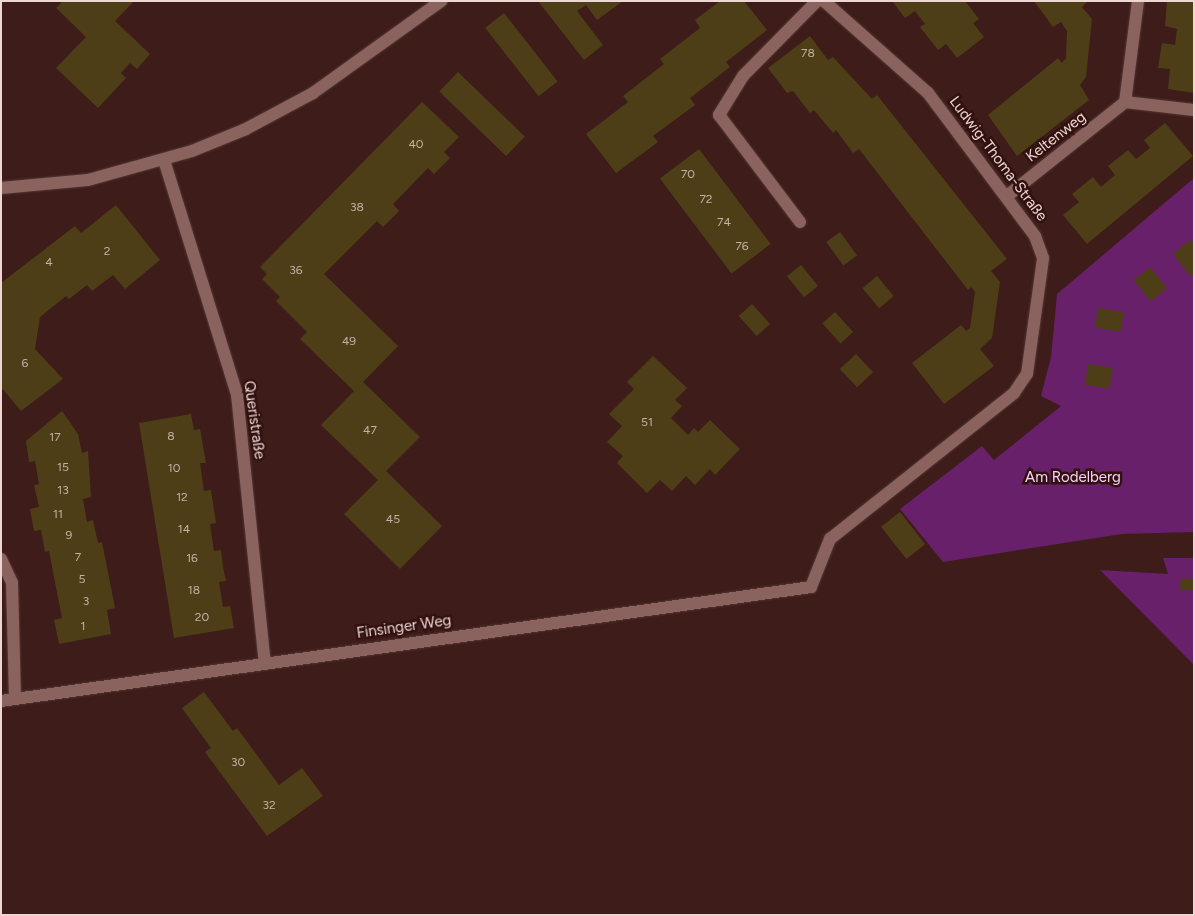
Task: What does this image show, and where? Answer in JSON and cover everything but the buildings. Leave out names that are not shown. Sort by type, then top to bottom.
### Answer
[{"type":"street","points":[[1,188],[88,180],[164,160],[246,129],[313,93],[440,1]]},
{"type":"street","points":[[800,222],[719,115],[743,76],[817,1]]},
{"type":"street","name":"Ludwig-Thoma-Straße","points":[[811,587],[830,539],[1003,404],[1026,374],[1043,258],[1035,236],[1007,196],[928,93],[824,1]]},
{"type":"street","points":[[1138,1],[1125,102],[1194,110]]},
{"type":"street","name":"Keltenweg","points":[[1007,196],[1125,102]]},
{"type":"street","name":"Queristraße","points":[[164,160],[236,394],[265,664]]},
{"type":"street","points":[[1,559],[12,583],[16,699]]},
{"type":"street","name":"Finsinger Weg","points":[[1,701],[811,587]]},
{"type":"green space","name":"Am Rodelberg","points":[[1194,178],[1194,532],[1122,534],[943,562],[900,509],[982,446],[994,460],[1061,406],[1041,396],[1051,357],[1057,294]]},
{"type":"green space","points":[[1163,558],[1194,558],[1194,665],[1100,570],[1168,574]]}]
